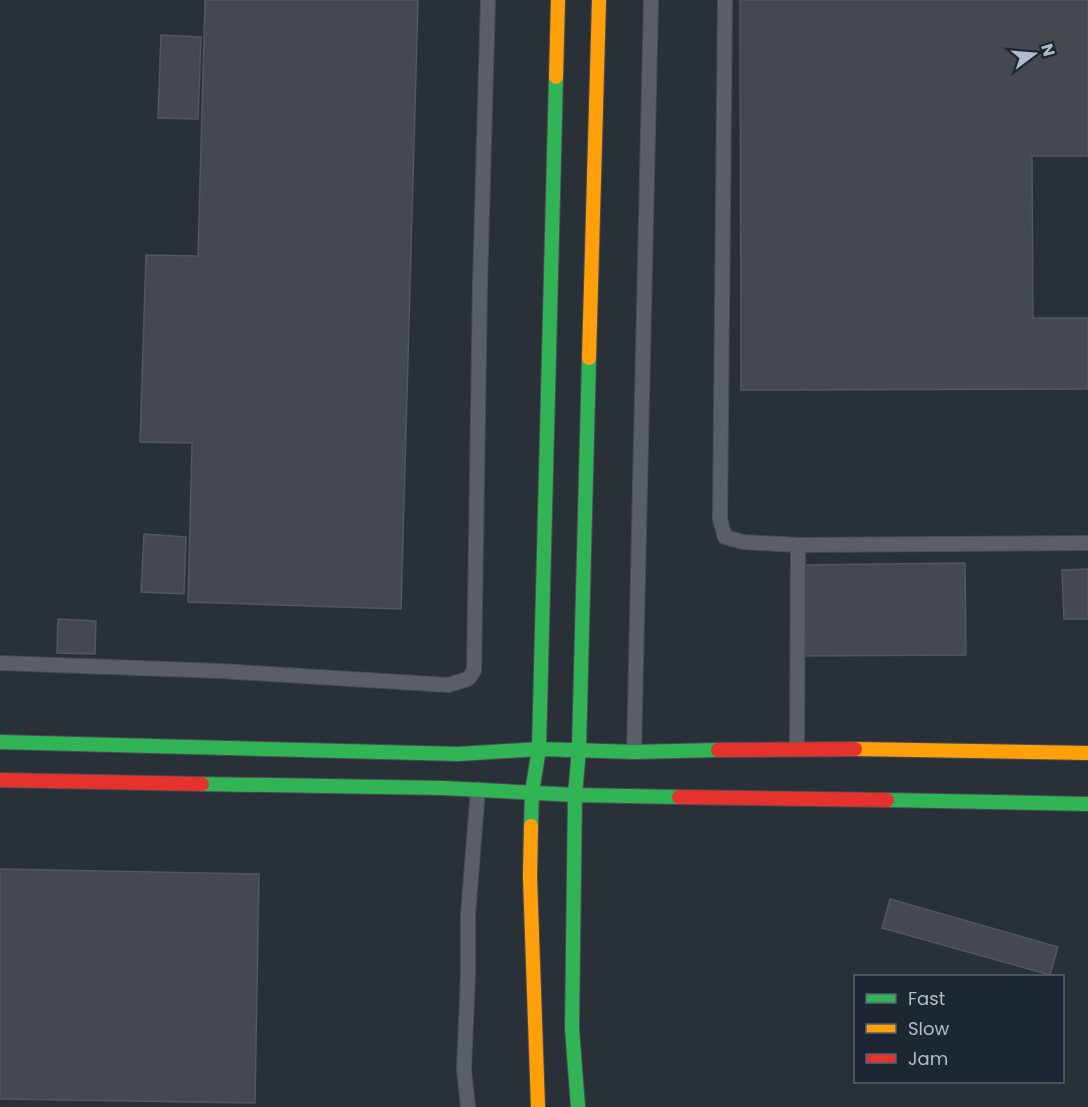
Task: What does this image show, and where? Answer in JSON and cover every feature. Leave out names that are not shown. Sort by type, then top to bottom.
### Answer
[{"type":"street","points":[[538,1107],[530,876],[532,792],[539,749],[558,0]]},
{"type":"street","points":[[579,1107],[572,1028],[574,795],[579,749],[599,0]]},
{"type":"street","points":[[0,742],[459,754],[539,749],[634,752],[797,748],[1088,753]]},
{"type":"street","points":[[0,780],[478,789],[574,795],[1088,804]]},
{"type":"lane","points":[[0,663],[221,671],[448,685],[468,679],[474,671],[480,284],[488,0]]},
{"type":"lane","points":[[634,752],[651,0]]},
{"type":"lane","points":[[725,0],[720,519],[725,537],[744,542],[798,545],[1088,543]]},
{"type":"lane","points":[[797,748],[798,545]]},
{"type":"lane","points":[[468,1107],[464,1069],[468,915],[478,789]]},
{"type":"building","points":[[205,0],[418,0],[401,609],[188,602],[192,443],[140,442],[146,255],[198,256]]},
{"type":"building","points":[[740,0],[1088,0],[1088,156],[1032,156],[1033,318],[1088,318],[1088,389],[741,390]]},
{"type":"building","points":[[161,35],[201,37],[198,119],[158,118]]},
{"type":"building","points":[[144,534],[186,537],[184,594],[141,592]]},
{"type":"building","points":[[965,563],[966,655],[800,656],[799,565]]},
{"type":"building","points":[[1088,569],[1088,619],[1064,619],[1062,570]]},
{"type":"building","points":[[58,619],[96,621],[95,654],[57,653]]},
{"type":"building","points":[[0,869],[259,874],[255,1103],[0,1099]]},
{"type":"building","points":[[890,899],[1058,947],[1050,975],[882,928]]},
{"type":"traffic: fast","points":[[531,826],[532,792],[539,749],[556,77]]},
{"type":"traffic: fast","points":[[578,1107],[572,1028],[575,795],[579,749],[589,358]]},
{"type":"traffic: fast","points":[[0,742],[459,754],[539,749],[634,752],[718,750]]},
{"type":"traffic: fast","points":[[202,784],[443,788],[575,795],[679,797]]},
{"type":"traffic: fast","points":[[887,800],[1088,804]]},
{"type":"traffic: slow","points":[[556,77],[558,0]]},
{"type":"traffic: slow","points":[[589,358],[599,0]]},
{"type":"traffic: slow","points":[[855,749],[1088,753]]},
{"type":"traffic: slow","points":[[531,826],[530,877],[538,1107]]},
{"type":"traffic: jam","points":[[718,750],[855,749]]},
{"type":"traffic: jam","points":[[0,780],[202,784]]},
{"type":"traffic: jam","points":[[679,797],[887,800]]}]
